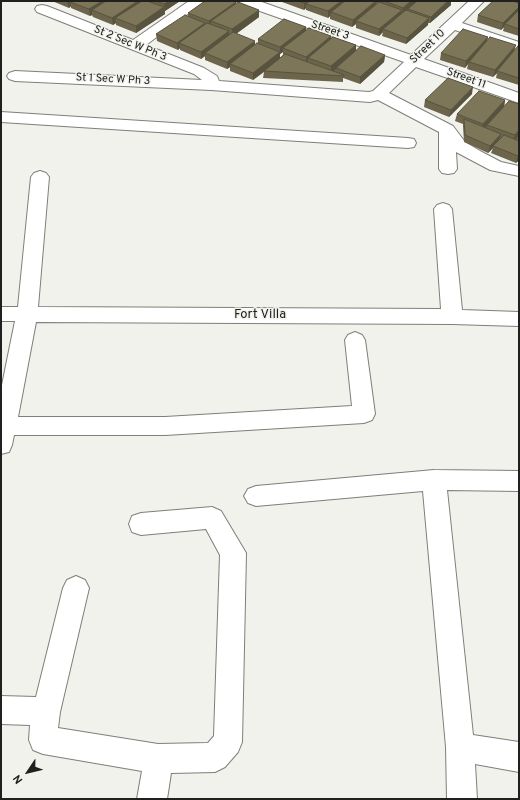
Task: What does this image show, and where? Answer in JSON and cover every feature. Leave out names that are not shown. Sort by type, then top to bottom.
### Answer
[{"type":"street","points":[[134,46],[198,1]]},
{"type":"street","name":"Street 3","points":[[246,1],[414,60]]},
{"type":"street","name":"Street 10","points":[[379,94],[473,2]]},
{"type":"street","name":"St 2 Sec W Ph 3","points":[[42,9],[199,71],[211,79],[211,85]]},
{"type":"street","points":[[452,24],[519,47]]},
{"type":"street","name":"Street 11","points":[[414,60],[519,98]]},
{"type":"street","name":"St 1 Sec W Ph 3","points":[[15,76],[211,85],[370,97],[379,94]]},
{"type":"street","points":[[379,94],[447,130],[459,146],[474,155],[496,166],[519,171]]},
{"type":"street","points":[[1,117],[408,143]]},
{"type":"street","points":[[447,130],[448,169]]},
{"type":"street","points":[[40,177],[27,314],[3,437],[364,414],[355,340]]},
{"type":"street","points":[[443,209],[452,317]]},
{"type":"street","name":"Fort Villa","points":[[1,314],[452,317],[519,319]]},
{"type":"street","points":[[434,480],[460,747],[462,799]]},
{"type":"street","points":[[256,496],[434,480],[519,481]]},
{"type":"street","points":[[76,588],[46,712],[43,740],[158,759],[215,757],[228,742],[233,553],[212,518],[140,524]]},
{"type":"street","points":[[1,710],[46,712]]},
{"type":"street","points":[[460,747],[519,757]]},
{"type":"street","points":[[152,799],[158,759]]},
{"type":"building","points":[[102,1],[89,9],[70,2]]},
{"type":"building","points":[[106,1],[138,1],[112,18],[92,10]]},
{"type":"building","points":[[142,1],[147,1],[164,7],[136,26],[115,18]]},
{"type":"building","points":[[156,1],[169,1],[164,4]]},
{"type":"building","points":[[205,1],[236,2],[209,21],[188,13]]},
{"type":"building","points":[[310,1],[341,1],[328,11],[306,4]]},
{"type":"building","points":[[345,1],[376,1],[353,20],[331,12]]},
{"type":"building","points":[[384,1],[411,1],[403,8]]},
{"type":"building","points":[[417,1],[448,1],[431,17],[408,9]]},
{"type":"building","points":[[493,1],[512,1],[519,3],[519,7],[503,23],[478,15]]},
{"type":"building","points":[[238,2],[259,10],[232,29],[211,21]]},
{"type":"building","points":[[379,2],[402,10],[379,29],[356,21]]},
{"type":"building","points":[[406,10],[429,18],[407,38],[383,29]]},
{"type":"building","points":[[519,10],[519,29],[505,24]]},
{"type":"building","points":[[185,15],[205,23],[177,43],[156,34]]},
{"type":"building","points":[[284,19],[306,27],[280,47],[258,39]]},
{"type":"building","points":[[207,23],[229,31],[201,52],[179,43]]},
{"type":"building","points":[[309,28],[331,36],[306,57],[283,48]]},
{"type":"building","points":[[463,29],[488,37],[466,61],[441,53]]},
{"type":"building","points":[[233,32],[255,41],[227,62],[205,53]]},
{"type":"building","points":[[333,37],[356,45],[331,66],[308,58]]},
{"type":"building","points":[[490,37],[516,45],[495,70],[469,62]]},
{"type":"building","points":[[257,43],[280,52],[253,73],[230,64]]},
{"type":"building","points":[[361,46],[385,55],[360,77],[336,68]]},
{"type":"building","points":[[518,46],[519,78],[497,71]]},
{"type":"building","points":[[285,54],[344,75],[344,76],[264,71]]},
{"type":"building","points":[[448,78],[473,87],[451,110],[425,100]]},
{"type":"building","points":[[479,91],[505,100],[483,124],[457,114]]},
{"type":"building","points":[[509,101],[519,104],[519,130],[515,135],[487,125]]},
{"type":"building","points":[[464,119],[501,134],[490,146],[465,135]]},
{"type":"building","points":[[504,135],[519,141],[518,156],[493,146]]}]
